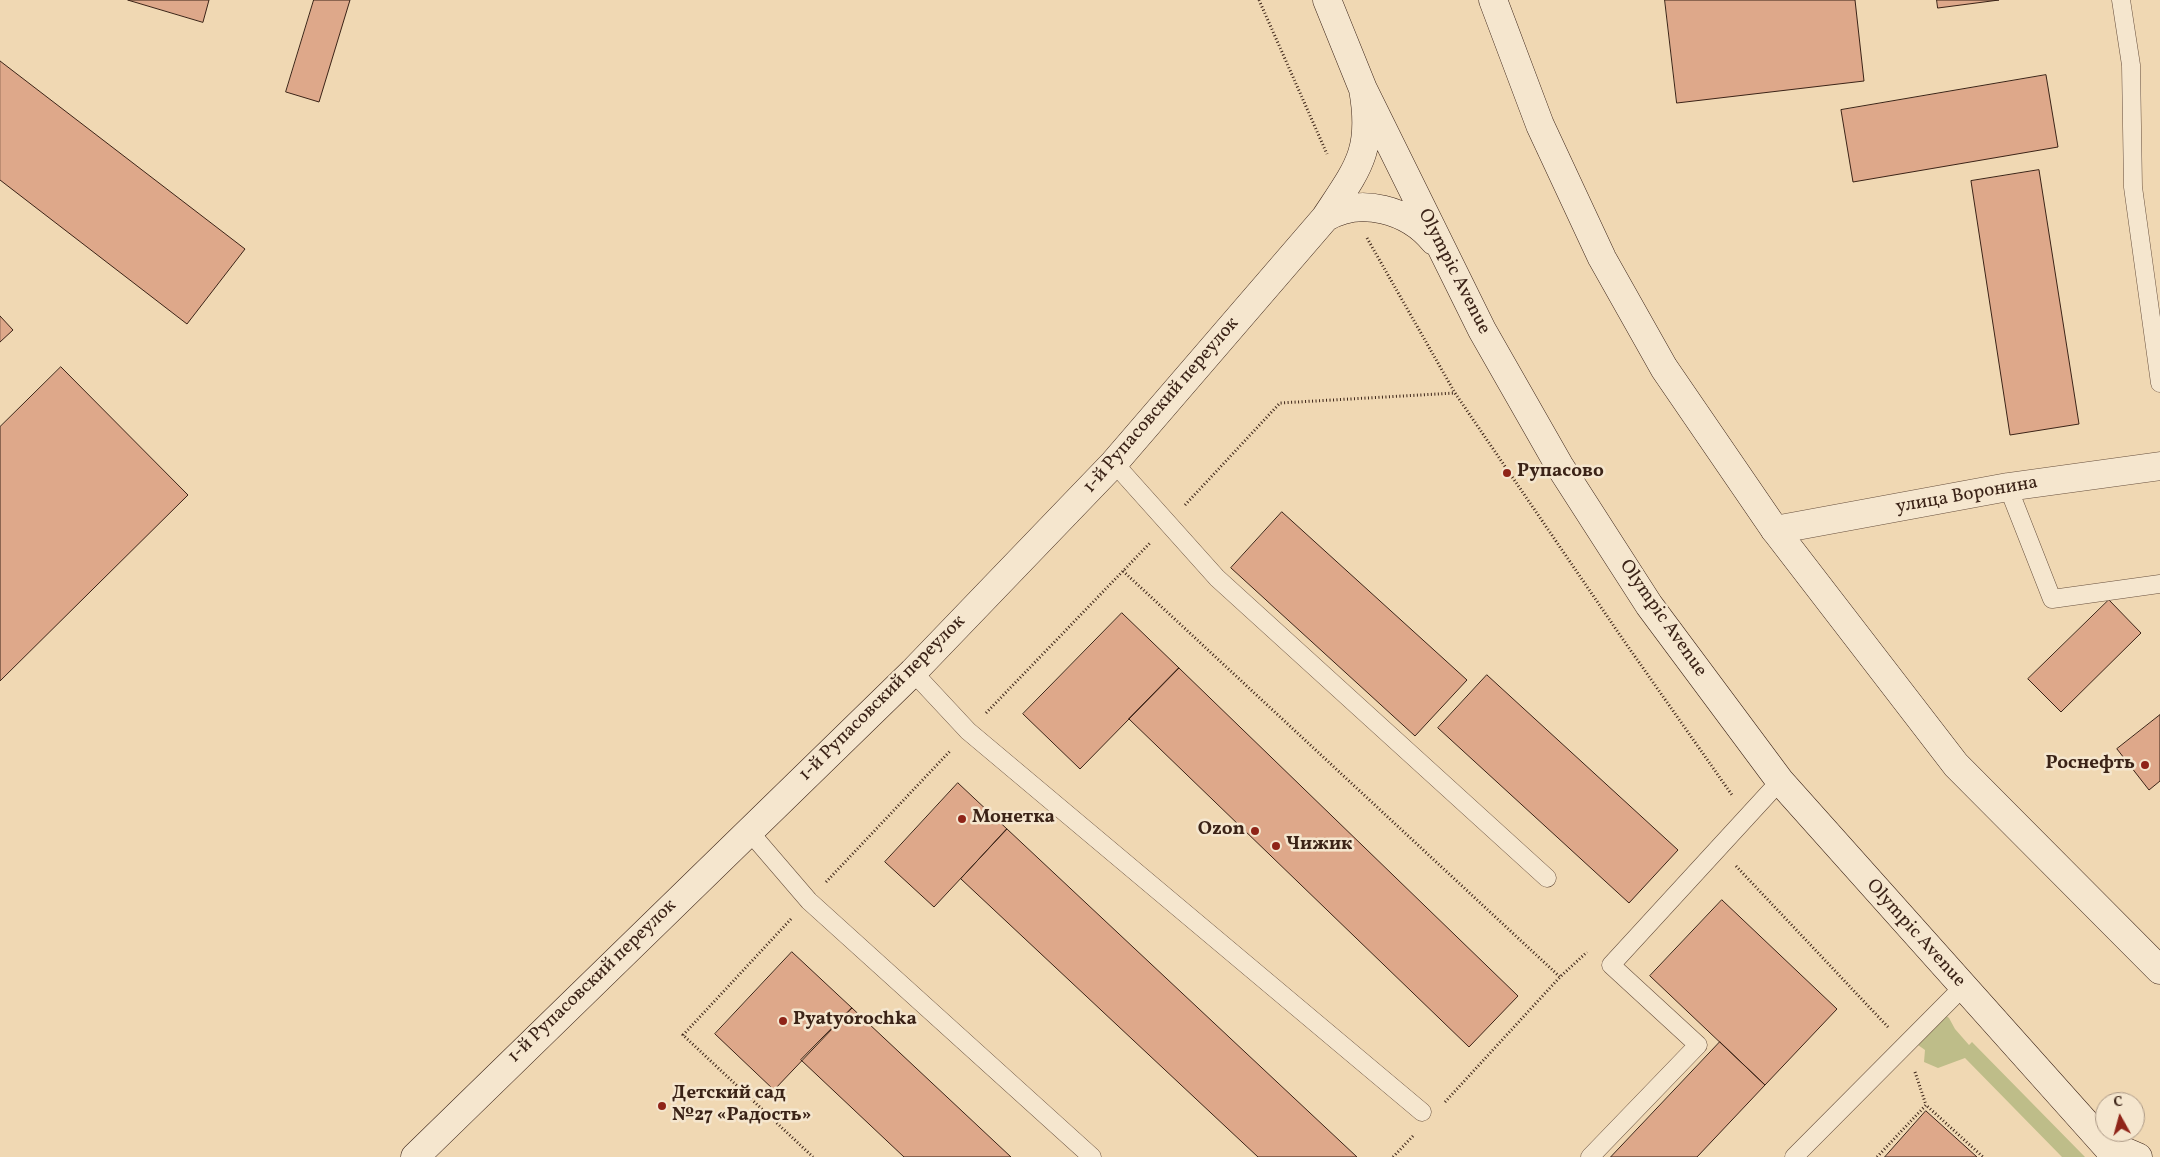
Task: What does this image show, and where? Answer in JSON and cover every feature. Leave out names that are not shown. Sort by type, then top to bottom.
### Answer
[{"type":"main road","name":"Olympic Avenue","points":[[1327,0],[1363,89],[1482,330],[1559,465],[1649,605],[1780,781],[2109,1150]]},
{"type":"main road","points":[[1493,0],[1540,125],[1602,258],[1664,368],[1775,530],[1956,765],[2160,970]]},
{"type":"main road","name":"1-й Рупасовский переулок","points":[[415,1157],[748,830],[913,672],[1114,463],[1338,207],[1365,148],[1368,132],[1368,114],[1363,89]]},
{"type":"main road","points":[[1338,207],[1367,207],[1391,212],[1415,224],[1430,236],[1444,254]]},
{"type":"main road","name":"улица Воронина","points":[[1775,530],[2008,488],[2160,466]]},
{"type":"main road","points":[[2109,1150],[2138,1157]]},
{"type":"lane","points":[[2121,0],[2131,65],[2133,187],[2160,384]]},
{"type":"lane","points":[[1114,463],[1217,578],[1547,878]]},
{"type":"lane","points":[[2008,488],[2052,599],[2160,584]]},
{"type":"lane","points":[[913,672],[968,731],[1422,1112]]},
{"type":"lane","points":[[1590,1157],[1698,1045],[1611,965],[1720,849],[1780,781]]},
{"type":"lane","points":[[748,830],[809,901],[1092,1157]]},
{"type":"lane","points":[[1794,1157],[1963,987]]},
{"type":"path","points":[[1259,0],[1330,160],[1338,207],[1455,393],[1622,638],[1732,792],[1732,800]]},
{"type":"path","points":[[1123,571],[1560,977],[1442,1105]]},
{"type":"path","points":[[1720,849],[1905,1045]]},
{"type":"path","points":[[1877,1157],[1926,1104],[1983,1157]]},
{"type":"path","points":[[1393,1157],[1417,1132]]},
{"type":"shaded area","points":[[1944,1014],[1969,1045],[1972,1042],[2085,1157],[2062,1157],[1965,1058],[1938,1068],[1924,1062],[1925,1050],[1918,1045],[1916,1037]]},
{"type":"building","points":[[128,0],[209,0],[203,22]]},
{"type":"building","points":[[314,0],[350,0],[319,102],[286,92]]},
{"type":"building","points":[[1665,0],[1855,0],[1864,81],[1677,103]]},
{"type":"building","points":[[1937,0],[1999,0],[1938,8]]},
{"type":"building","points":[[0,61],[245,249],[187,324],[0,180]]},
{"type":"building","points":[[2046,75],[2058,147],[1853,182],[1841,110]]},
{"type":"building","points":[[2039,170],[2079,424],[2010,435],[1971,181]]},
{"type":"building","points":[[0,316],[13,330],[0,342]]},
{"type":"building","points":[[61,367],[188,495],[0,681],[0,427]]},
{"type":"building","points":[[1282,512],[1467,680],[1415,736],[1231,568]]},
{"type":"building","points":[[2109,600],[2141,633],[2061,712],[2028,679]]},
{"type":"building","points":[[1122,613],[1179,668],[1080,769],[1023,714]]},
{"type":"building","points":[[1179,668],[1518,996],[1469,1047],[1129,719]]},
{"type":"building","points":[[1487,675],[1678,850],[1629,903],[1438,728]]},
{"type":"building","name":"Роснефть","points":[[2160,715],[2160,781],[2149,790],[2117,749]]},
{"type":"building","points":[[958,783],[1007,829],[934,907],[885,862]]},
{"type":"building","points":[[1007,829],[1357,1157],[1258,1157],[961,879]]},
{"type":"building","points":[[1722,900],[1837,1009],[1765,1085],[1650,976]]},
{"type":"building","name":"Pyatyorochka","points":[[792,952],[852,1008],[774,1090],[715,1034]]},
{"type":"building","points":[[852,1008],[1011,1157],[904,1157],[801,1060]]},
{"type":"building","points":[[1720,1042],[1765,1085],[1697,1157],[1611,1157]]},
{"type":"building","points":[[1926,1111],[1977,1157],[1885,1157]]},
{"type":"place","name":"Рупасово","points":[[1507,473]]},
{"type":"place","name":"Роснефть","points":[[2145,765]]},
{"type":"place","name":"Монетка","points":[[962,819]]},
{"type":"place","name":"Ozon","points":[[1255,831]]},
{"type":"place","name":"Чижик","points":[[1276,846]]},
{"type":"place","name":"Pyatyorochka","points":[[783,1021]]},
{"type":"place","name":"Детский сад №27 «Радость»","points":[[662,1106]]}]
